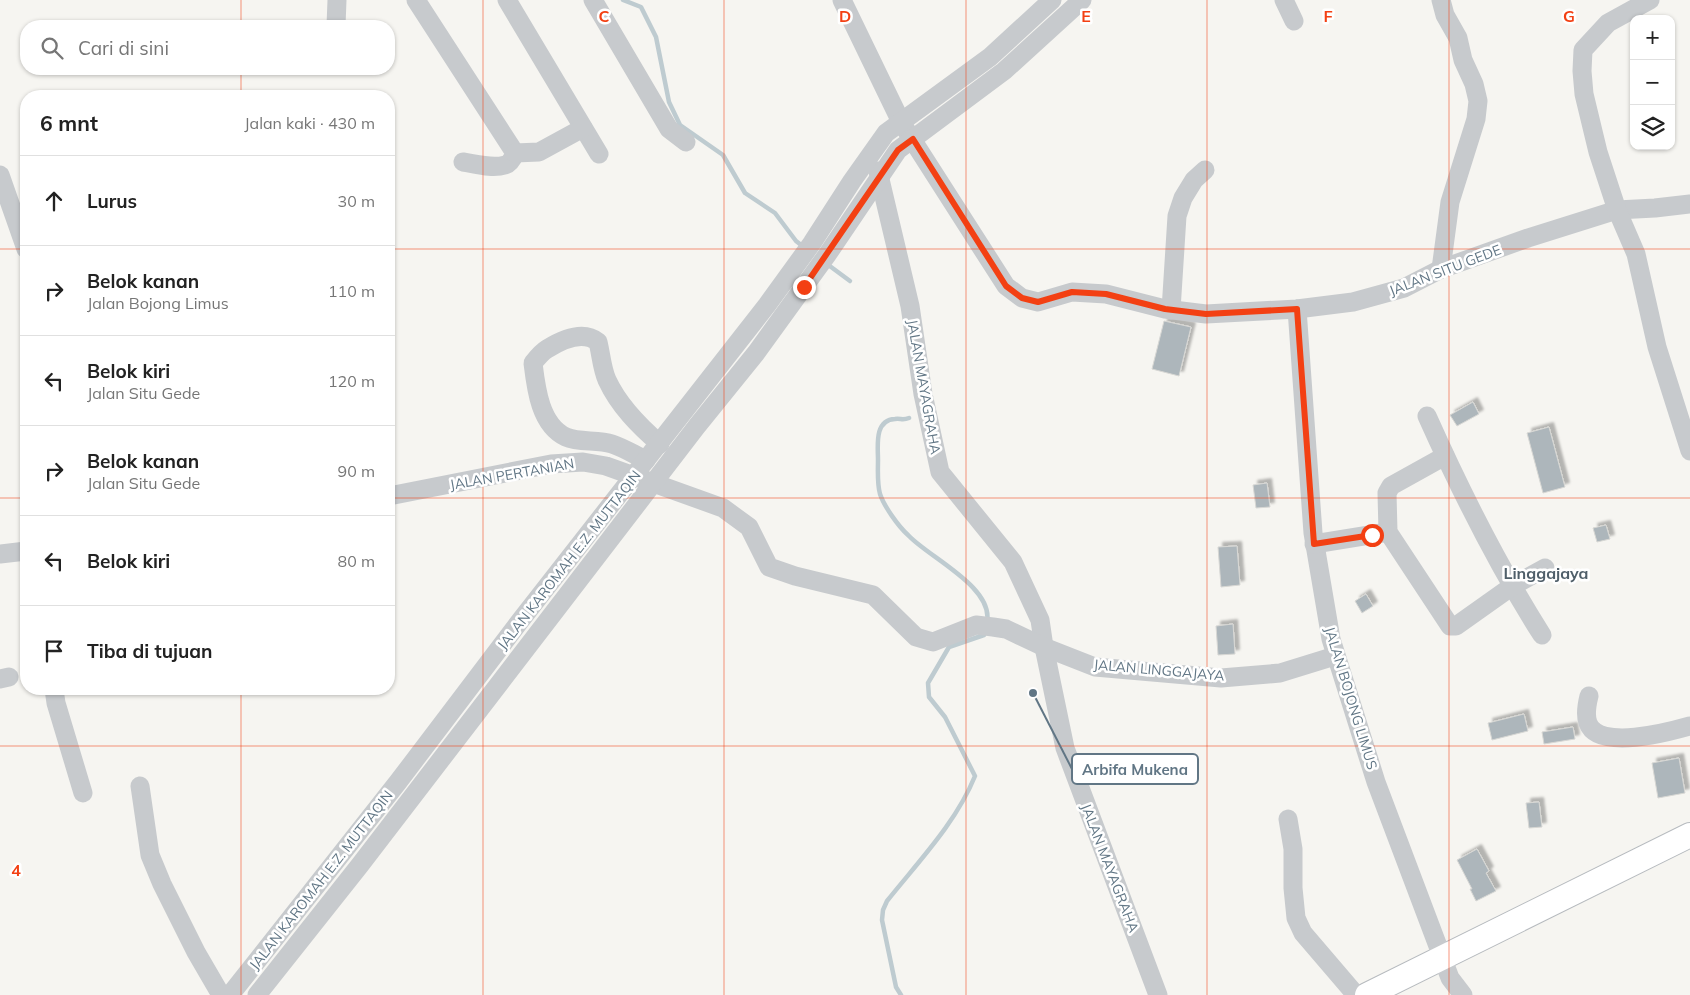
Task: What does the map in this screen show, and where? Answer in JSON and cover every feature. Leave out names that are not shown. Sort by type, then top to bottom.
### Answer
[{"type":"main road","points":[[1367,995],[1690,835]]},
{"type":"street","points":[[336,20],[337,0]]},
{"type":"street","points":[[416,0],[515,153]]},
{"type":"street","points":[[506,0],[599,154]]},
{"type":"street","points":[[593,0],[669,129],[686,142]]},
{"type":"street","name":"JALAN SITU GEDE","points":[[842,0],[901,122],[1006,286],[1022,298],[1038,302],[1072,292],[1106,294],[1171,310],[1206,314],[1297,309],[1353,302],[1404,288],[1441,269],[1528,238],[1618,210],[1690,204]]},
{"type":"street","name":"JALAN KAROMAH E.Z. MUTTAQIN","points":[[257,995],[355,872],[697,426],[756,353],[804,287],[820,249],[873,151],[886,133],[990,57],[1052,0]]},
{"type":"street","name":"JALAN KAROMAH E.Z. MUTTAQIN","points":[[230,995],[398,782],[515,628],[790,275],[820,249],[879,177],[898,150],[1004,71],[1082,0]]},
{"type":"street","points":[[1284,0],[1294,21]]},
{"type":"street","points":[[1441,0],[1445,15],[1458,38],[1463,60],[1474,84],[1478,101],[1476,119],[1450,202],[1441,269]]},
{"type":"street","points":[[1650,0],[1608,23],[1583,50],[1584,94],[1598,152],[1618,210],[1636,254],[1657,347],[1690,451]]},
{"type":"street","points":[[515,153],[539,152],[583,128]]},
{"type":"street","name":"JALAN MAYAGRAHA","points":[[873,151],[910,306],[923,394],[940,472],[1013,562],[1040,620],[1065,748],[1158,995]]},
{"type":"street","points":[[463,162],[489,166],[506,165],[512,160],[515,153]]},
{"type":"street","points":[[1171,310],[1177,216],[1182,198],[1194,180],[1205,170]]},
{"type":"street","points":[[0,175],[20,232]]},
{"type":"street","name":"JALAN BOJONG LIMUS","points":[[1297,309],[1314,539],[1335,656],[1376,782],[1450,978],[1462,995]]},
{"type":"street","points":[[646,460],[611,443],[567,438],[553,427],[546,417],[538,393],[533,363],[546,349],[578,335],[591,336],[598,342],[606,379],[622,406],[660,444]]},
{"type":"street","points":[[1427,416],[1445,456],[1512,587],[1542,636]]},
{"type":"street","points":[[1445,456],[1392,486],[1387,493],[1387,527],[1450,626],[1456,626],[1512,587],[1544,568]]},
{"type":"street","name":"JALAN PERTANIAN","points":[[395,495],[551,464],[583,462],[606,466],[723,508],[749,527],[769,567],[795,576],[873,595],[916,637],[933,642],[984,626]]},
{"type":"street","points":[[1314,539],[1387,527]]},
{"type":"street","points":[[0,554],[20,551]]},
{"type":"street","name":"JALAN LINGGAJAYA","points":[[984,626],[1006,629],[1044,647],[1095,666],[1221,678],[1280,673],[1335,656]]},
{"type":"street","points":[[55,695],[83,793]]},
{"type":"street","points":[[1588,696],[1587,723],[1600,736],[1639,737],[1658,735],[1690,726]]},
{"type":"street","points":[[140,786],[150,855],[162,884],[221,995]]},
{"type":"street","points":[[1288,819],[1293,849],[1293,888],[1296,918],[1303,932],[1356,995]]},
{"type":"street","points":[[336,860],[355,872]]},
{"type":"building","points":[[1164,321],[1191,327],[1179,376],[1152,369]]},
{"type":"building","points":[[1473,402],[1479,414],[1457,426],[1450,415]]},
{"type":"building","points":[[1549,427],[1565,487],[1543,493],[1527,433]]},
{"type":"building","points":[[1267,483],[1270,507],[1256,508],[1253,485]]},
{"type":"building","points":[[1606,525],[1610,539],[1597,542],[1593,528]]},
{"type":"building","points":[[1237,546],[1240,585],[1221,587],[1218,547]]},
{"type":"building","points":[[1366,594],[1373,606],[1362,613],[1355,601]]},
{"type":"building","points":[[1233,624],[1235,654],[1218,655],[1216,626]]},
{"type":"building","points":[[1524,714],[1528,731],[1492,740],[1488,723]]},
{"type":"building","points":[[1573,727],[1575,739],[1544,744],[1542,732]]},
{"type":"building","points":[[1679,758],[1685,793],[1658,798],[1652,763]]},
{"type":"building","points":[[1539,802],[1542,827],[1529,828],[1526,803]]},
{"type":"building","points":[[1477,849],[1489,871],[1486,873],[1496,891],[1476,901],[1457,860]]},
{"type":"waterway","points":[[623,0],[641,7],[656,37],[669,102],[680,125],[723,155],[745,193],[775,213],[796,241],[805,248]]},
{"type":"waterway","points":[[827,264],[850,281]]},
{"type":"waterway","points":[[909,418],[888,420],[880,429],[878,448],[880,494],[888,510],[904,531],[917,544],[970,585],[980,597],[986,609],[987,622]]},
{"type":"waterway","points":[[901,995],[896,987],[882,920],[883,910],[887,901],[958,810],[975,776],[945,717],[929,697],[928,683],[949,647],[984,635],[985,632]]},
{"type":"place","name":"Arbifa Mukena","points":[[1033,693]]},
{"type":"district","name":"Linggajaya","points":[[1546,573]]},
{"type":"route","points":[[804,287],[898,150],[913,139],[1006,286],[1022,298],[1038,302],[1072,292],[1106,294],[1165,309],[1206,314],[1297,309],[1314,544],[1372,535]]}]
